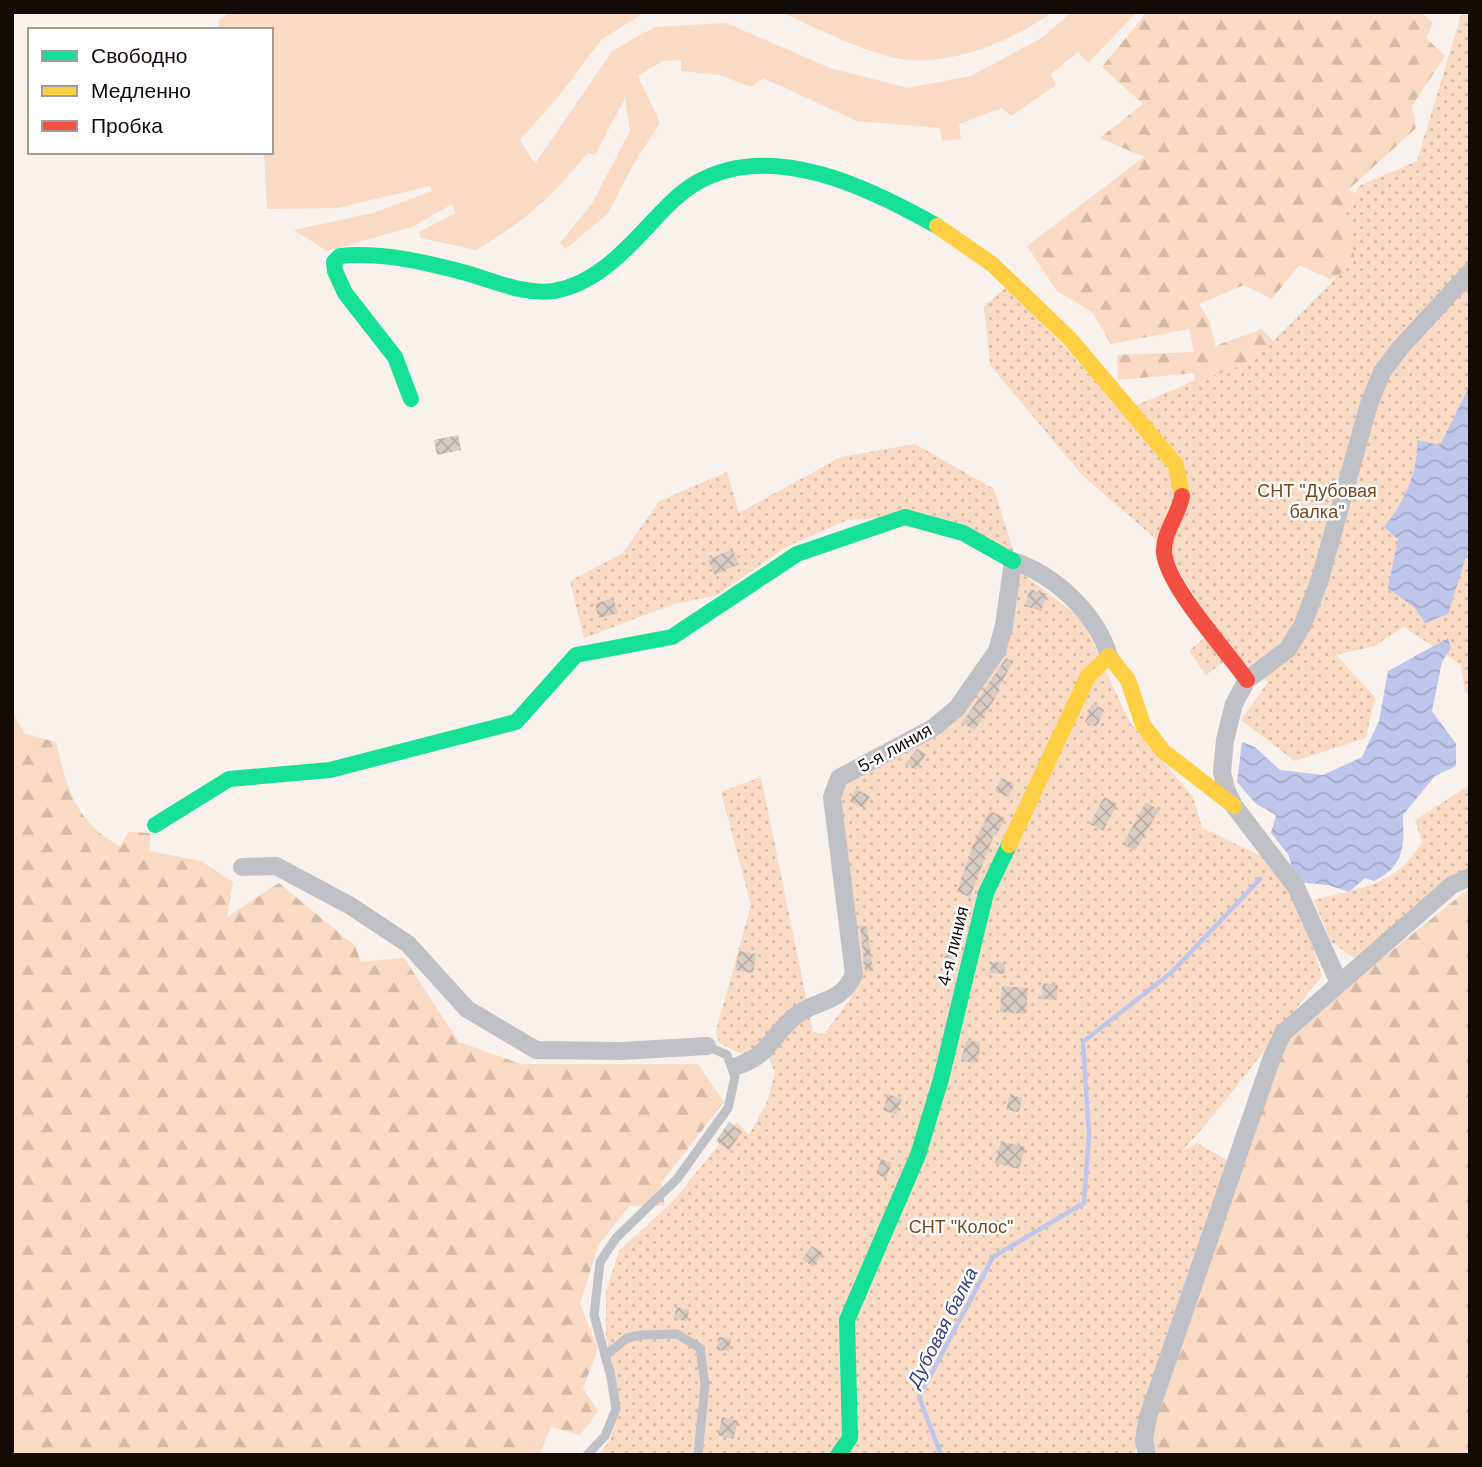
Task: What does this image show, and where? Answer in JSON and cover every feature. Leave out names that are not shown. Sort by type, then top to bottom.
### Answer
[{"type":"street","points":[[411,399],[404,373],[387,344],[335,279],[334,262],[340,256],[380,256],[467,273],[523,291],[543,292],[581,282],[608,265],[677,198],[699,181],[719,173],[788,168],[840,180],[923,215],[962,240],[1007,276],[1063,330],[1177,465],[1183,483],[1183,499],[1164,554],[1168,568],[1206,628],[1247,680]]},
{"type":"street","points":[[1234,806],[1222,772],[1234,704],[1247,680],[1288,649],[1303,624],[1320,579],[1370,404],[1382,372],[1400,348],[1470,272]]},
{"type":"street","points":[[155,825],[229,779],[330,769],[516,722],[576,655],[672,637],[797,554],[905,517],[963,533],[1013,561],[1030,567],[1082,607],[1109,656],[1128,680],[1143,725],[1163,751],[1234,806],[1296,887],[1339,983]]},
{"type":"street","name":"5-я линия","points":[[737,1066],[756,1060],[797,1014],[844,993],[849,986],[854,974],[832,797],[839,778],[933,728],[957,708],[997,651],[1004,626],[1013,561]]},
{"type":"street","name":"4-я линия","points":[[838,1455],[850,1438],[847,1320],[865,1284],[918,1154],[941,1079],[986,893],[1024,806],[1088,676],[1109,656]]},
{"type":"street","points":[[242,867],[276,866],[349,905],[408,944],[467,1009],[536,1050],[622,1051],[707,1046]]},
{"type":"street","points":[[1147,1455],[1144,1440],[1148,1418],[1272,1057],[1283,1033],[1452,885],[1470,877]]},
{"type":"lane","points":[[587,1455],[605,1436],[615,1409],[594,1315],[600,1262],[616,1238],[677,1179],[728,1108],[735,1077],[727,1055],[707,1046]]},
{"type":"lane","points":[[605,1356],[627,1338],[641,1335],[677,1334],[700,1348],[705,1385],[698,1455]]},
{"type":"green space","points":[[230,12],[645,12],[601,40],[559,96],[520,140],[535,164],[612,51],[655,27],[726,23],[830,68],[908,88],[971,76],[1040,39],[1072,12],[1137,12],[1088,63],[1078,52],[1051,74],[1056,85],[1011,116],[1002,108],[959,124],[961,139],[942,141],[940,128],[857,121],[763,78],[751,87],[720,75],[681,71],[681,60],[662,61],[638,76],[660,123],[634,163],[608,213],[566,249],[560,243],[591,205],[630,131],[625,98],[595,155],[587,153],[537,208],[476,250],[421,238],[419,232],[456,213],[452,204],[412,227],[327,251],[294,230],[373,213],[432,191],[430,186],[337,208],[267,209],[264,154],[273,154],[273,28],[219,28],[219,20]]},
{"type":"green space","points":[[782,12],[1053,12],[1020,32],[984,48],[946,58],[908,60],[877,53]]},
{"type":"green space","points":[[1147,12],[1421,12],[1433,23],[1426,38],[1445,56],[1412,106],[1416,128],[1349,189],[1373,208],[1379,267],[1330,279],[1299,265],[1272,299],[1244,285],[1199,304],[1210,322],[1215,346],[1262,329],[1283,352],[1137,406],[1195,380],[1194,373],[1118,380],[1117,355],[1194,352],[1189,329],[1111,344],[1092,312],[1057,291],[1027,246],[1144,157],[1100,138],[1143,104],[1102,67]]},
{"type":"green space","name":"СНТ \"Дубовая балка\"","points":[[1462,12],[1470,12],[1470,697],[1465,692],[1461,665],[1404,627],[1374,646],[1336,655],[1375,697],[1366,738],[1295,761],[1241,720],[1268,682],[1234,654],[1206,675],[1189,651],[1214,629],[1166,548],[1082,475],[990,365],[984,306],[1008,286],[1122,410],[1253,361],[1355,259],[1346,214],[1359,186],[1417,161]]},
{"type":"green space","name":"СНТ \"Колос\"","points":[[915,444],[994,489],[1020,572],[1082,619],[1130,723],[1193,797],[1202,828],[1264,857],[1292,884],[1322,976],[1218,1110],[1181,1152],[1197,1143],[1228,1161],[1134,1455],[599,1455],[610,1440],[620,1408],[606,1335],[606,1292],[619,1251],[674,1200],[737,1122],[749,1135],[767,1102],[775,1073],[764,1046],[748,1057],[719,1043],[716,1031],[751,905],[721,792],[761,777],[813,1032],[824,1034],[851,998],[851,939],[835,799],[844,780],[960,715],[1016,587],[987,539],[905,517],[847,520],[786,547],[717,595],[674,604],[584,638],[570,581],[623,553],[659,501],[727,472],[739,513],[841,457]]},
{"type":"green space","points":[[12,712],[25,734],[56,742],[64,774],[76,803],[94,828],[106,838],[121,846],[128,832],[151,833],[149,851],[201,861],[233,882],[227,917],[279,883],[355,946],[361,962],[404,958],[459,1042],[521,1064],[698,1064],[724,1102],[661,1183],[665,1206],[629,1206],[598,1246],[580,1304],[598,1349],[583,1388],[598,1411],[580,1435],[551,1427],[539,1455],[12,1455]]},
{"type":"green space","points":[[1470,785],[1470,870],[1357,960],[1331,942],[1314,900],[1361,888],[1389,877],[1412,857],[1422,842],[1415,820]]},
{"type":"green space","points":[[1470,888],[1470,1455],[1155,1455],[1146,1431],[1284,1037]]},
{"type":"water","points":[[1470,385],[1470,544],[1448,614],[1425,623],[1415,608],[1388,588],[1398,539],[1384,527],[1409,486],[1416,463],[1417,440],[1440,445]]},
{"type":"water","points":[[1448,638],[1451,648],[1442,662],[1432,711],[1456,744],[1456,766],[1435,776],[1403,815],[1402,846],[1397,862],[1384,875],[1374,881],[1365,878],[1349,892],[1328,885],[1296,882],[1288,854],[1271,833],[1276,815],[1256,804],[1237,782],[1242,742],[1255,747],[1280,770],[1323,775],[1362,757],[1379,721],[1388,671]]},
{"type":"building","points":[[458,435],[461,450],[437,455],[434,440]]},
{"type":"building","points":[[732,549],[739,564],[715,575],[708,560]]},
{"type":"building","points":[[1030,589],[1047,594],[1041,611],[1025,606]]},
{"type":"building","points":[[613,598],[618,613],[599,618],[595,604]]},
{"type":"building","points":[[1006,658],[1013,662],[998,689],[1000,690],[975,730],[962,723]]},
{"type":"building","points":[[1092,704],[1104,709],[1097,727],[1085,722]]},
{"type":"building","points":[[917,749],[926,754],[916,770],[905,764]]},
{"type":"building","points":[[1001,778],[1014,784],[1008,797],[995,791]]},
{"type":"building","points":[[855,789],[870,796],[864,808],[850,802]]},
{"type":"building","points":[[1104,797],[1117,804],[1103,831],[1090,824]]},
{"type":"building","points":[[1146,802],[1159,810],[1135,851],[1123,844]]},
{"type":"building","points":[[990,811],[1005,818],[996,836],[994,835],[970,897],[957,892],[973,845]]},
{"type":"building","points":[[860,926],[867,926],[873,971],[865,971]]},
{"type":"building","points":[[946,950],[956,952],[952,970],[942,969]]},
{"type":"building","points":[[739,951],[756,954],[753,973],[735,970]]},
{"type":"building","points":[[991,962],[1005,963],[1004,974],[990,973]]},
{"type":"building","points":[[1043,983],[1058,985],[1057,1000],[1041,999]]},
{"type":"building","points":[[1002,986],[1028,988],[1026,1014],[1000,1012]]},
{"type":"building","points":[[966,1041],[980,1042],[978,1063],[961,1061]]},
{"type":"building","points":[[888,1094],[902,1099],[896,1115],[883,1110]]},
{"type":"building","points":[[1010,1095],[1022,1098],[1019,1112],[1006,1110]]},
{"type":"building","points":[[729,1122],[742,1132],[729,1150],[716,1141]]},
{"type":"building","points":[[1001,1141],[1025,1147],[1019,1169],[995,1163]]},
{"type":"building","points":[[881,1159],[892,1163],[886,1178],[876,1174]]},
{"type":"building","points":[[812,1246],[823,1253],[813,1267],[802,1259]]},
{"type":"building","points":[[676,1307],[689,1310],[687,1321],[674,1319]]},
{"type":"building","points":[[718,1337],[731,1338],[729,1351],[717,1350]]},
{"type":"building","points":[[722,1417],[738,1421],[733,1439],[718,1435]]},
{"type":"waterway","name":"Дубовая балка","points":[[941,1455],[919,1397],[993,1257],[1084,1203],[1089,1135],[1083,1042],[1172,972],[1260,879]]},
{"type":"traffic: fast","points":[[411,399],[395,357],[345,293],[335,271],[334,262],[340,256],[372,255],[404,259],[520,289],[554,291],[583,281],[608,265],[672,201],[696,183],[725,171],[756,166],[788,167],[851,184],[937,226]]},
{"type":"traffic: fast","points":[[155,825],[229,779],[330,770],[516,722],[576,655],[672,637],[797,554],[905,517],[963,533],[1013,561]]},
{"type":"traffic: fast","points":[[838,1455],[850,1438],[847,1320],[918,1155],[941,1079],[986,893],[1009,845]]},
{"type":"traffic: slow","points":[[937,226],[992,264],[1070,339],[1176,465],[1182,496]]},
{"type":"traffic: slow","points":[[1009,845],[1088,676],[1109,656],[1128,680],[1143,725],[1163,751],[1234,806]]},
{"type":"traffic: jam","points":[[1182,496],[1164,545],[1167,566],[1199,618],[1247,680]]}]
